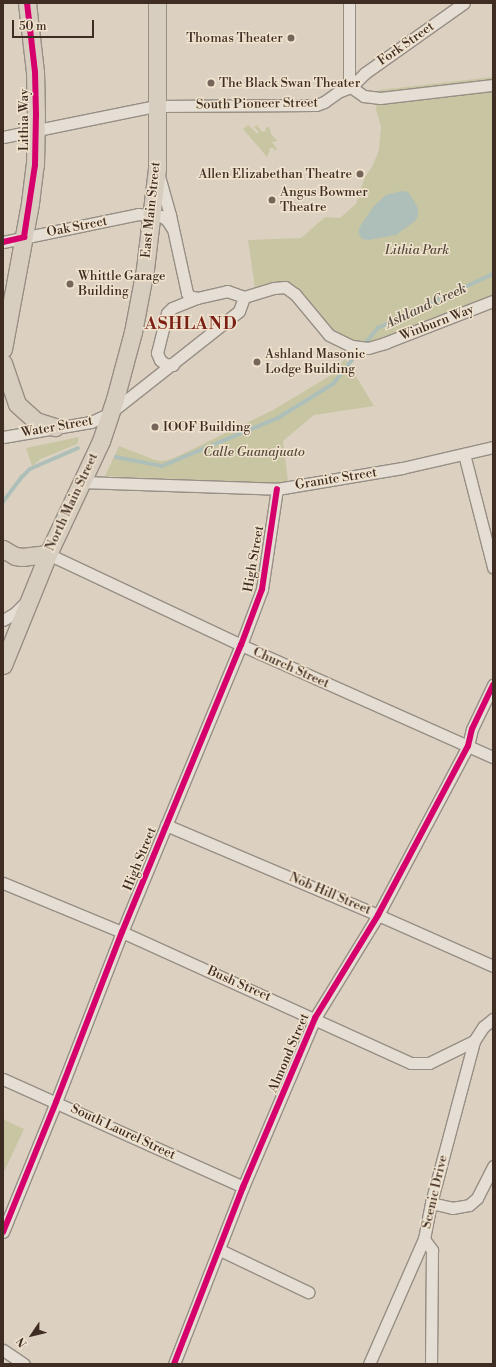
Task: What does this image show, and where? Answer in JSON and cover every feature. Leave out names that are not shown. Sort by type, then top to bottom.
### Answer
[{"type":"main road","name":"Lithia Way","points":[[3,349],[24,237],[35,165],[35,72],[27,3]]},
{"type":"main road","name":"East Main Street","points":[[110,413],[133,332],[144,269],[157,168],[157,3]]},
{"type":"main road","points":[[3,363],[17,404],[36,421],[55,427]]},
{"type":"main road","name":"North Main Street","points":[[3,665],[48,554],[101,441],[110,413]]},
{"type":"main road","points":[[3,548],[15,556],[22,557],[48,554]]},
{"type":"street","points":[[349,3],[349,77],[351,87],[364,96],[380,98],[493,85]]},
{"type":"street","name":"Fork Street","points":[[351,87],[365,73],[464,3]]},
{"type":"street","name":"South Pioneer Street","points":[[3,137],[156,106],[316,105],[351,87]]},
{"type":"street","points":[[157,168],[173,230],[186,293],[197,298]]},
{"type":"street","name":"Oak Street","points":[[3,242],[138,214],[151,215]]},
{"type":"street","points":[[151,215],[161,216],[167,220],[173,230]]},
{"type":"street","name":"Winburn Way","points":[[244,297],[274,288],[285,287],[296,294],[329,335],[345,343],[358,347],[372,347],[493,301]]},
{"type":"street","points":[[110,413],[173,365],[238,312],[244,297],[227,291],[197,298],[172,308],[167,313],[157,353],[160,360],[165,364],[173,365]]},
{"type":"street","name":"Water Street","points":[[3,437],[91,422],[110,413]]},
{"type":"street","name":"Granite Street","points":[[82,482],[277,489],[402,468],[493,447]]},
{"type":"street","points":[[464,454],[493,567]]},
{"type":"street","name":"High Street","points":[[3,1232],[56,1102],[122,932],[241,645],[262,589],[277,489]]},
{"type":"street","name":"Church Street","points":[[48,554],[241,645],[493,757]]},
{"type":"street","points":[[3,620],[15,613],[30,598]]},
{"type":"street","name":"Almond Street","points":[[174,1364],[220,1250],[243,1187],[315,1018],[378,915],[468,746],[472,729],[493,685]]},
{"type":"street","name":"Nob Hill Street","points":[[166,825],[378,915],[493,966]]},
{"type":"street","name":"Bush Street","points":[[3,883],[122,932],[315,1018],[411,1063],[429,1063],[474,1042]]},
{"type":"street","name":"Scenic Drive","points":[[369,1364],[424,1239],[431,1203],[474,1042],[483,1027],[493,1018]]},
{"type":"street","name":"South Laurel Street","points":[[3,1079],[243,1187]]},
{"type":"street","points":[[431,1203],[452,1208],[469,1205],[477,1198],[493,1166]]},
{"type":"street","points":[[424,1239],[432,1250],[431,1364]]},
{"type":"street","points":[[220,1250],[308,1292]]},
{"type":"street","points":[[5,1354],[24,1364]]},
{"type":"green space","name":"Lithia Park","points":[[493,77],[493,301],[372,347],[337,340],[295,294],[255,288],[248,240],[301,238],[325,217],[340,218],[356,204],[365,177],[372,167],[379,150],[381,127],[376,109],[379,90]]},
{"type":"green space","points":[[248,125],[258,134],[259,132],[254,127],[257,125],[262,132],[266,131],[265,129],[269,126],[271,134],[278,141],[272,142],[277,149],[275,151],[273,148],[269,148],[270,150],[267,157],[243,129]]},
{"type":"green space","name":"Calle Guanajuato","points":[[345,358],[374,406],[314,415],[283,441],[288,481],[277,483],[105,476],[119,446],[155,460],[161,461],[172,459],[273,410],[333,374]]},
{"type":"green space","points":[[79,437],[77,444],[41,459],[32,466],[26,448]]},
{"type":"green space","points":[[3,1119],[24,1129],[3,1174]]},
{"type":"shaded area","points":[[402,191],[408,192],[418,209],[418,216],[415,221],[396,235],[368,240],[362,239],[359,234],[359,228],[373,207],[386,195]]},
{"type":"waterway","name":"Ashland Creek","points":[[364,345],[378,328],[493,274]]},
{"type":"waterway","name":"Ashland Creek","points":[[116,457],[162,466],[278,418],[333,384],[360,350]]},
{"type":"waterway","name":"Ashland Creek","points":[[3,502],[30,469],[78,448]]},
{"type":"cycle path","points":[[3,242],[24,237],[35,165],[35,72],[27,3]]},
{"type":"cycle path","points":[[3,1232],[56,1102],[122,932],[241,645],[262,589],[277,489]]},
{"type":"cycle path","points":[[174,1364],[243,1187],[315,1018],[378,915],[468,746],[472,729],[493,685]]},
{"type":"place","name":"Thomas Theater","points":[[291,38]]},
{"type":"place","name":"The Black Swan Theater","points":[[211,83]]},
{"type":"place","name":"Allen Elizabethan Theatre","points":[[360,174]]},
{"type":"place","name":"Angus Bowmer Theatre","points":[[272,200]]},
{"type":"place","name":"Whittle Garage Building","points":[[70,284]]},
{"type":"place","name":"Ashland Masonic Lodge Building","points":[[257,362]]},
{"type":"place","name":"IOOF Building","points":[[155,427]]},
{"type":"district","name":"ASHLAND","points":[[191,325]]}]
